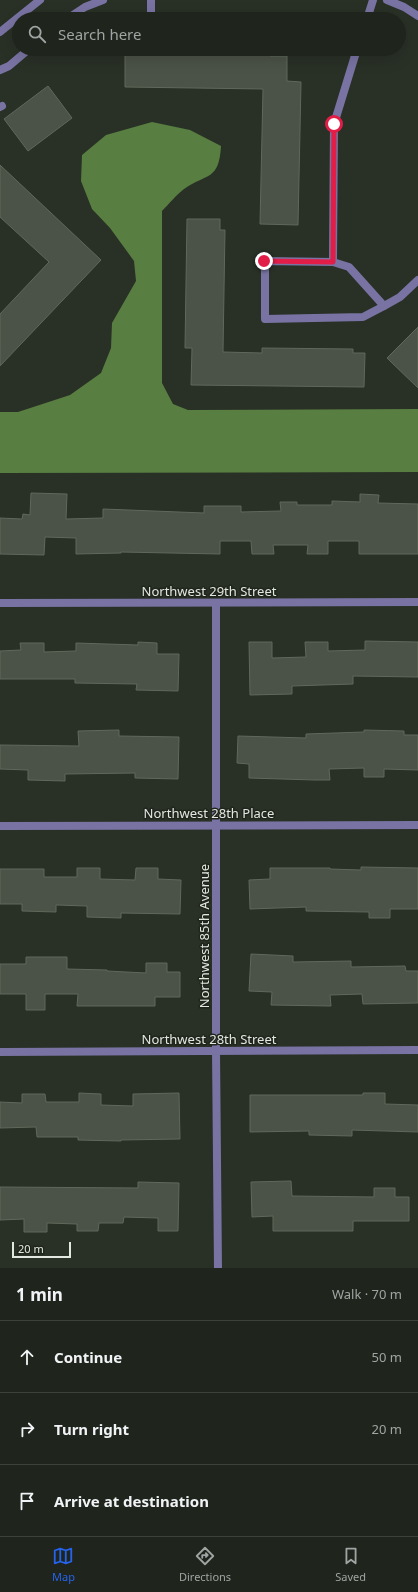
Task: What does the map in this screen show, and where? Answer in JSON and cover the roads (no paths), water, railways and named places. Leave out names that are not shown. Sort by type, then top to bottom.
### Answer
[{"type":"street","points":[[25,12],[40,0]]},
{"type":"street","points":[[78,12],[85,7],[103,0]]},
{"type":"street","points":[[151,0],[151,12]]},
{"type":"street","points":[[369,12],[372,0]]},
{"type":"street","points":[[387,0],[404,7],[418,16]]},
{"type":"street","points":[[0,32],[12,22]]},
{"type":"street","points":[[0,70],[9,66],[21,56]]},
{"type":"street","points":[[333,262],[334,124],[355,56]]},
{"type":"street","points":[[384,306],[348,267],[333,262],[264,261],[265,319],[363,317],[384,306],[400,297],[418,280]]},
{"type":"street","name":"Northwest 29th Street","points":[[0,603],[418,602]]},
{"type":"street","name":"Northwest 85th Avenue","points":[[216,603],[216,1051],[218,1268]]},
{"type":"street","name":"Northwest 28th Place","points":[[0,826],[418,825]]},
{"type":"street","name":"Northwest 28th Street","points":[[0,1052],[418,1050]]}]
